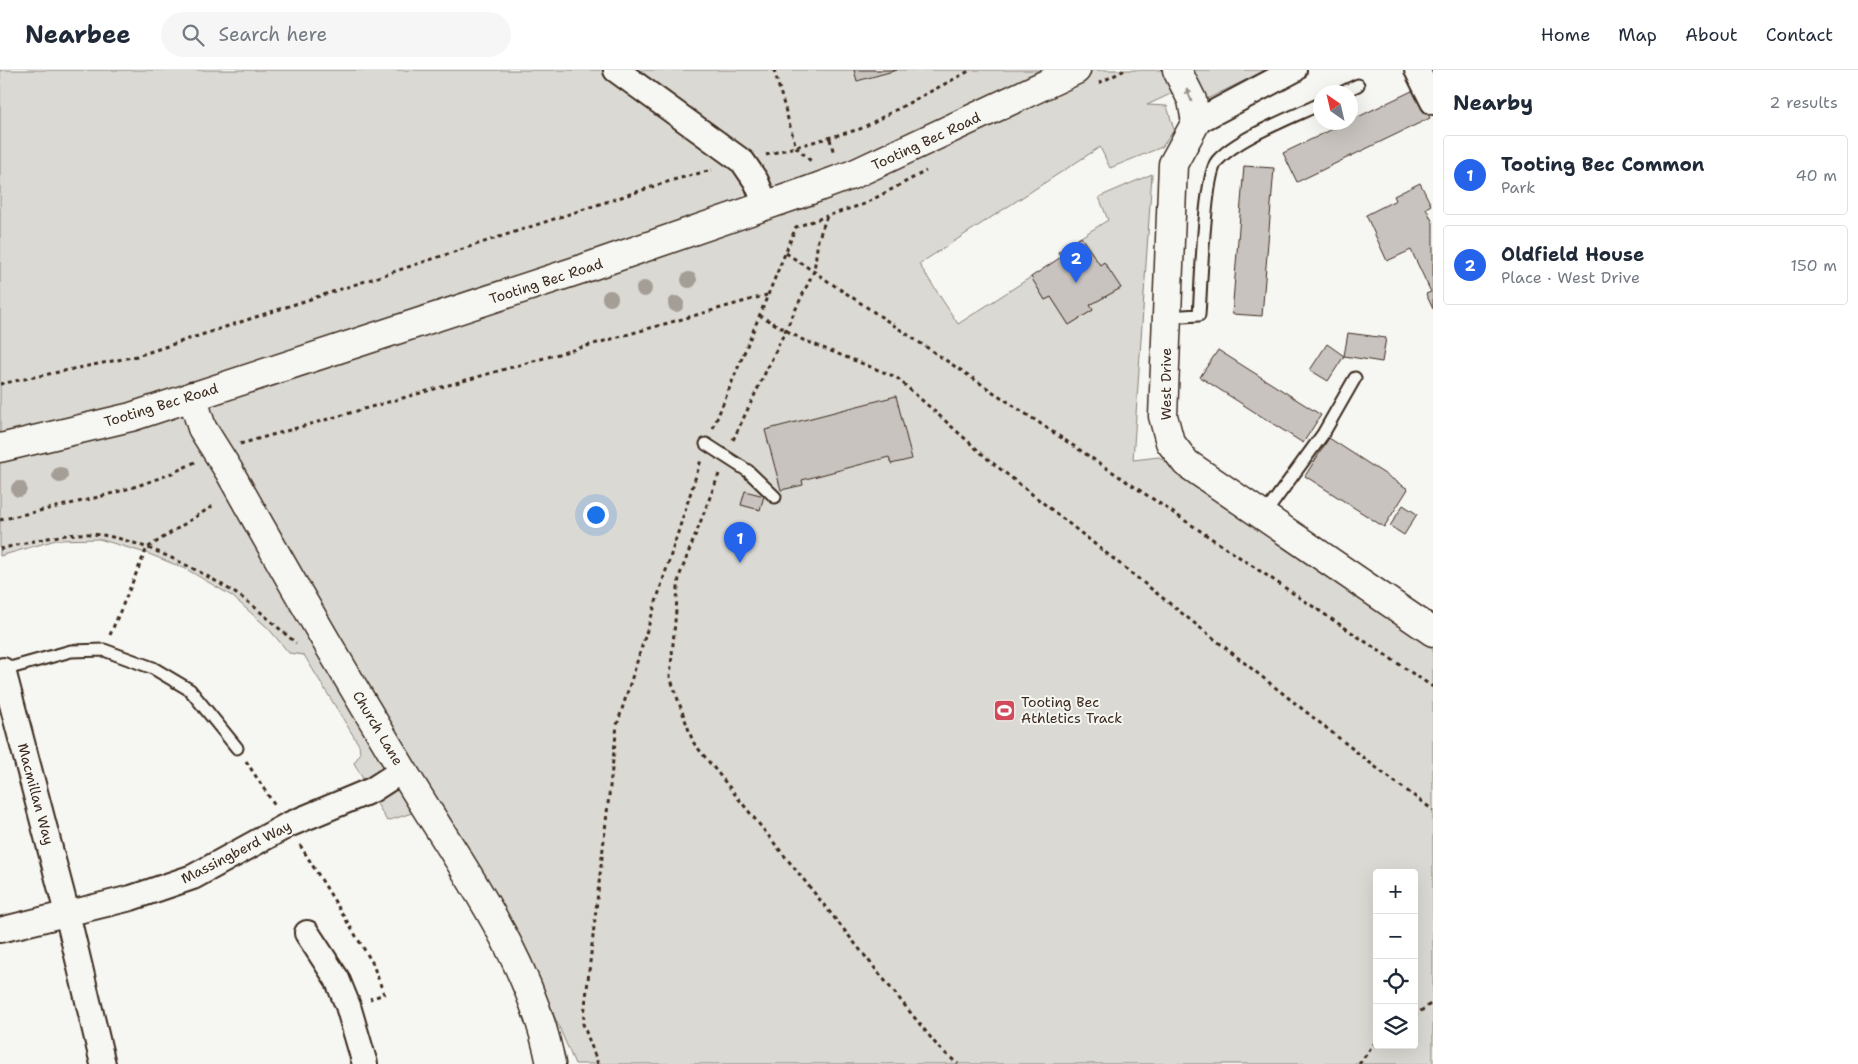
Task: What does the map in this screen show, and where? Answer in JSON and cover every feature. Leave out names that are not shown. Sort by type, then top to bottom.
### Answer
[{"type":"main road","points":[[1177,70],[1192,100],[1196,122]]},
{"type":"main road","name":"Tooting Bec Road","points":[[0,448],[131,417],[576,271],[854,174],[1083,79]]},
{"type":"main road","name":"West Drive","points":[[1196,122],[1174,164],[1163,416],[1170,442],[1186,463],[1433,632]]},
{"type":"main road","name":"Church Lane","points":[[192,396],[202,428],[403,770],[471,880],[520,968],[544,1030],[551,1064]]},
{"type":"street","points":[[616,70],[743,162],[756,181],[766,205]]},
{"type":"street","points":[[1196,122],[1294,70]]},
{"type":"street","points":[[1417,70],[1433,102]]},
{"type":"street","name":"Macmillan Way","points":[[3,670],[67,913]]},
{"type":"street","name":"Massingberd Way","points":[[67,913],[131,898],[193,877],[288,825],[372,790],[403,770]]},
{"type":"street","points":[[0,930],[67,913],[103,1064]]},
{"type":"street","points":[[307,933],[337,979],[348,1006],[365,1064]]},
{"type":"lane","points":[[1168,317],[1199,315],[1209,183],[1216,161],[1242,142],[1313,107]]},
{"type":"lane","points":[[1264,516],[1323,434],[1355,378]]},
{"type":"lane","points":[[706,444],[748,471],[775,497]]},
{"type":"lane","name":"Macmillan Way","points":[[3,670],[71,651],[104,650],[153,668],[190,690],[237,748]]},
{"type":"path","points":[[774,70],[796,146],[812,160]]},
{"type":"path","points":[[796,146],[860,130],[971,70]]},
{"type":"path","points":[[1083,79],[1125,70]]},
{"type":"path","points":[[830,139],[835,157]]},
{"type":"path","points":[[0,384],[137,356],[673,180],[743,162]]},
{"type":"path","points":[[598,1064],[583,1024],[617,725],[706,444],[796,227],[827,214],[864,204],[934,167]]},
{"type":"path","points":[[827,214],[818,240],[814,271],[787,331],[725,457],[679,576],[670,677],[693,742],[939,1048],[958,1064]]},
{"type":"path","points":[[786,253],[1433,687]]},
{"type":"path","points":[[0,520],[129,488],[172,475],[217,451],[768,295]]},
{"type":"path","points":[[759,315],[787,331],[847,359],[896,377],[989,460],[1383,773],[1433,810]]},
{"type":"path","points":[[104,650],[147,548],[214,505]]},
{"type":"path","points":[[0,549],[54,536],[101,534],[147,548],[196,570],[245,600],[298,645]]},
{"type":"path","points":[[237,748],[288,825],[372,962],[384,994],[348,1006]]},
{"type":"path","points":[[1418,1013],[1433,1002]]},
{"type":"path","points":[[1359,1064],[1373,1045]]},
{"type":"shaded area","points":[[0,70],[1266,70],[1205,100],[1196,82],[1147,105],[1167,106],[1174,130],[1162,147],[1110,168],[1100,147],[919,264],[958,324],[1031,277],[1045,300],[1051,297],[1069,325],[1093,310],[1090,305],[1121,288],[1104,263],[1100,265],[1081,237],[1108,220],[1099,197],[1152,174],[1133,460],[1159,457],[1433,648],[1433,1064],[575,1064],[537,976],[437,805],[387,821],[354,763],[360,754],[359,745],[304,655],[289,653],[268,628],[232,596],[186,569],[149,554],[99,539],[56,540],[0,556]]},
{"type":"building","points":[[854,70],[897,70],[857,81]]},
{"type":"building","points":[[1416,89],[1430,118],[1297,182],[1283,153],[1331,130],[1358,130],[1358,117]]},
{"type":"building","points":[[1244,166],[1274,168],[1262,316],[1232,314]]},
{"type":"building","points":[[1420,183],[1431,205],[1426,208],[1433,223],[1433,309],[1426,294],[1431,292],[1411,250],[1387,261],[1366,215],[1396,200],[1394,196]]},
{"type":"building","points":[[1081,237],[1100,265],[1104,262],[1121,288],[1090,305],[1093,310],[1069,325],[1051,297],[1045,300],[1031,277],[1061,257],[1058,252]]},
{"type":"building","points":[[1348,333],[1386,338],[1382,362],[1344,356]]},
{"type":"building","points":[[1327,344],[1344,356],[1328,381],[1310,370]]},
{"type":"building","points":[[1218,350],[1321,415],[1303,443],[1200,377]]},
{"type":"building","points":[[896,396],[912,459],[891,464],[889,457],[802,480],[803,485],[781,490],[765,430]]},
{"type":"building","points":[[1329,438],[1408,489],[1384,527],[1305,476]]},
{"type":"building","points":[[745,491],[764,496],[760,510],[741,505]]},
{"type":"building","points":[[1403,505],[1417,514],[1404,535],[1390,526]]},
{"type":"place","name":"Oldfield House","points":[[1076,283]]},
{"type":"place","name":"Tooting Bec Common","points":[[740,563]]},
{"type":"place","name":"Tooting Bec Athletics Track","points":[[1005,710]]}]
